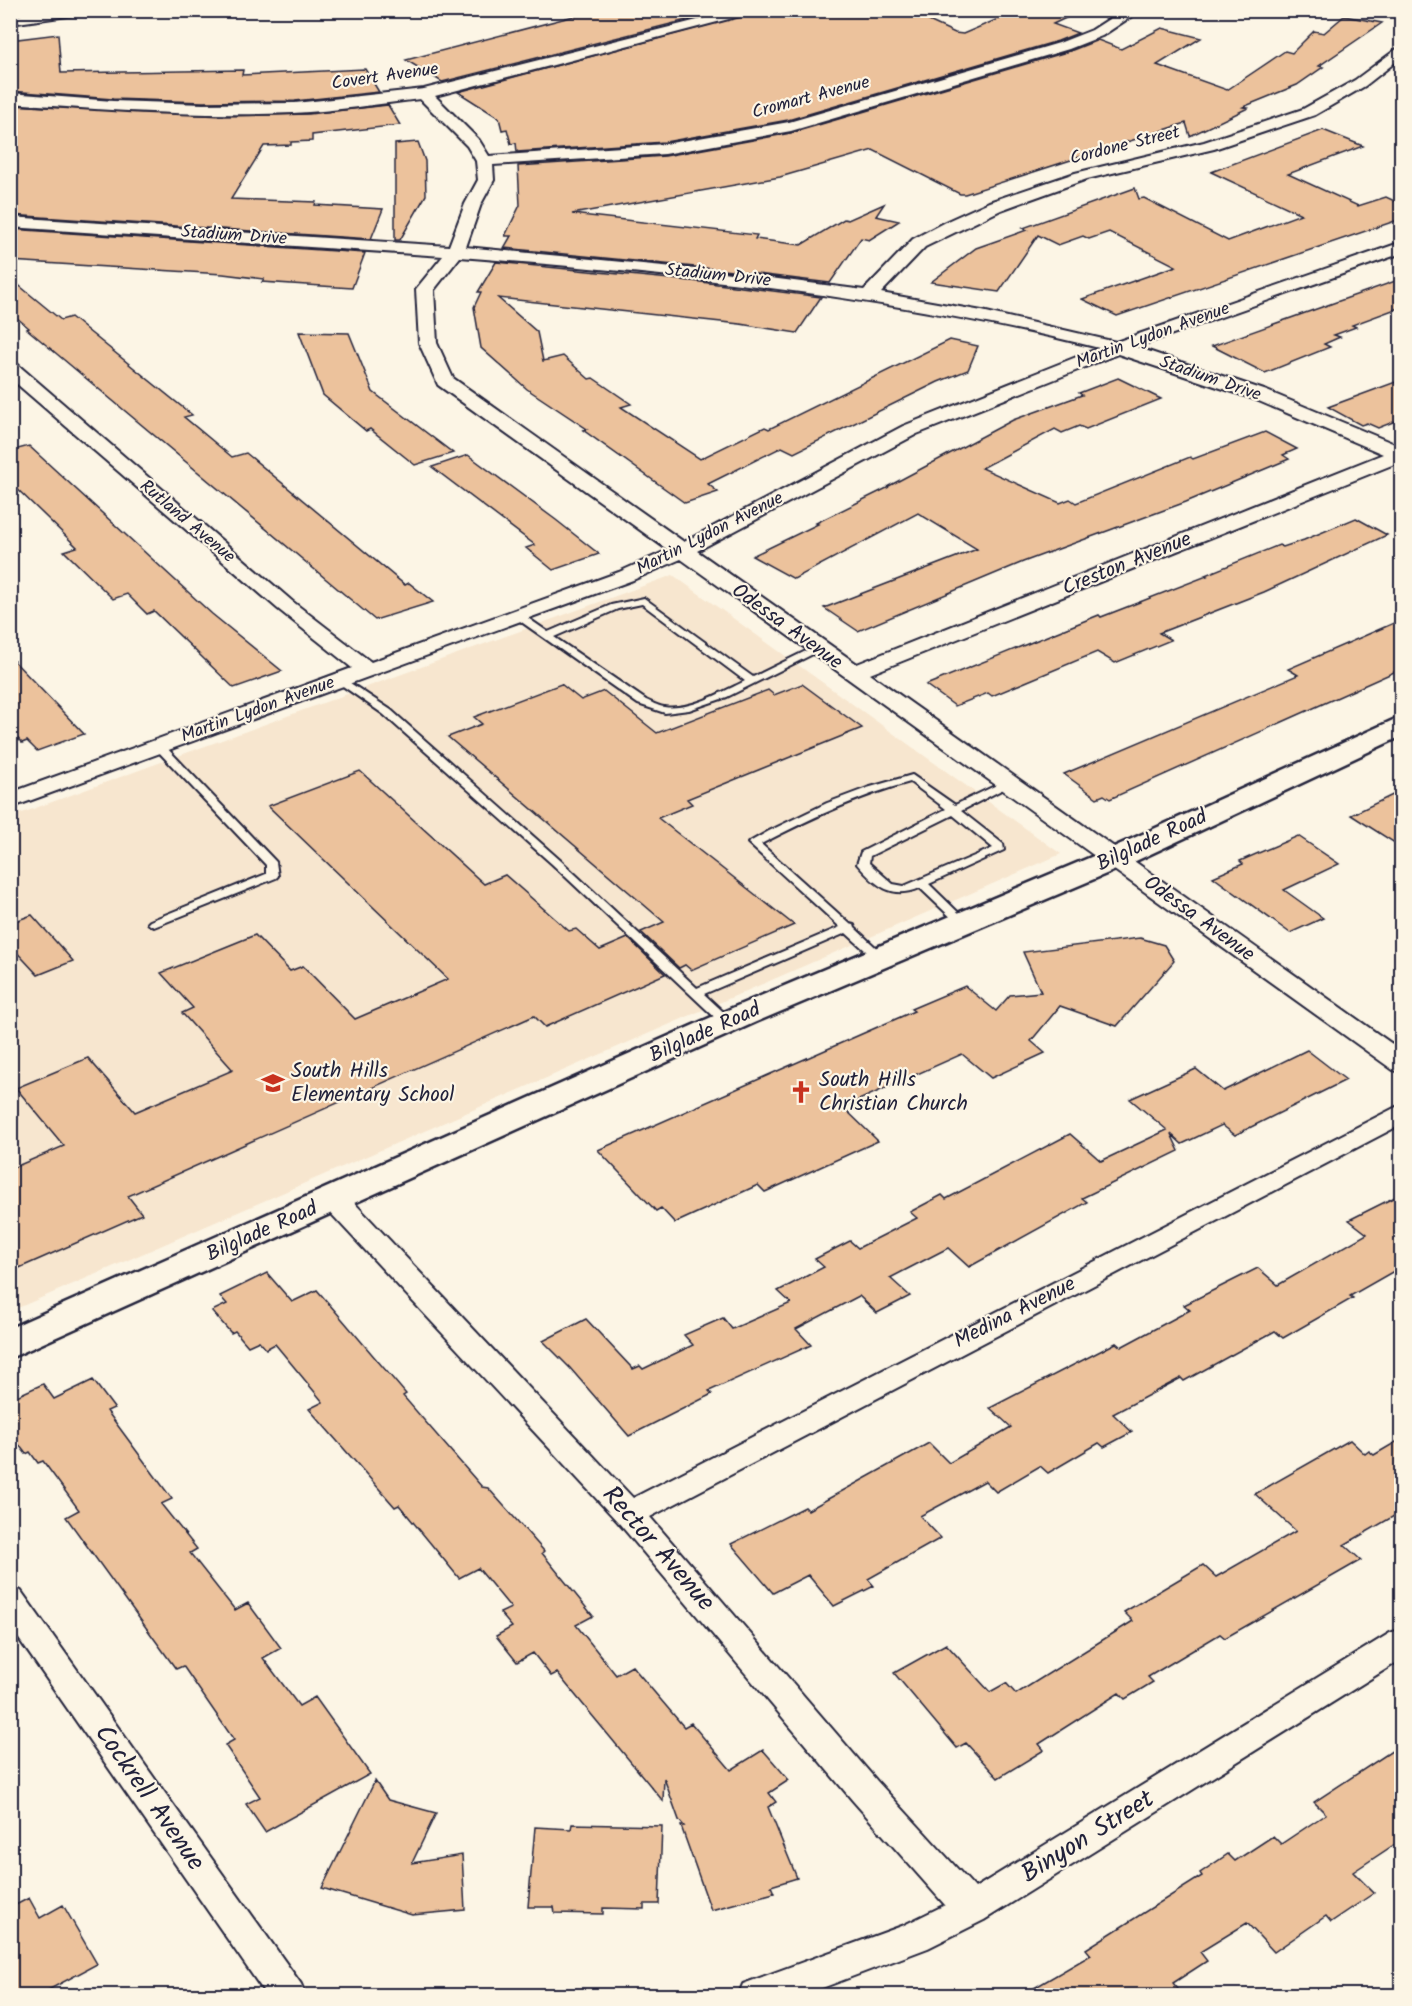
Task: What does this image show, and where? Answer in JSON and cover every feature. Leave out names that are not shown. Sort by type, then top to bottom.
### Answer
[{"type":"street","points":[[10,20],[82,10]]},
{"type":"street","name":"Covert Avenue","points":[[10,98],[113,106],[295,108],[424,94],[756,10]]},
{"type":"street","name":"Cromart Avenue","points":[[484,161],[665,149],[791,126],[1064,46],[1097,33],[1134,10]]},
{"type":"street","name":"Cordone Street","points":[[868,296],[919,243],[977,214],[1081,176],[1208,146],[1309,112],[1360,83],[1401,49]]},
{"type":"street","points":[[424,94],[473,143],[484,161]]},
{"type":"street","name":"Odessa Avenue","points":[[484,161],[486,180],[472,204],[456,251],[425,289],[428,343],[445,381],[852,674],[1401,1064]]},
{"type":"street","name":"Stadium Drive","points":[[10,222],[456,251],[732,276],[868,296],[1020,325],[1116,348],[1209,377],[1293,408],[1401,454]]},
{"type":"street","name":"Martin Lydon Avenue","points":[[11,800],[626,576],[682,551],[910,430],[1116,348],[1401,247]]},
{"type":"street","name":"Rutland Avenue","points":[[10,368],[285,605],[368,670]]},
{"type":"street","name":"Creston Avenue","points":[[852,674],[1401,454]]},
{"type":"street","name":"Bilglade Road","points":[[10,1344],[727,1022],[1114,858],[1401,725]]},
{"type":"street","name":"Medina Avenue","points":[[629,1514],[1401,1113]]},
{"type":"street","name":"Rector Avenue","points":[[335,1200],[629,1514],[865,1791],[971,1909]]},
{"type":"street","name":"Cockrell Avenue","points":[[10,1600],[288,1995]]},
{"type":"street","name":"Binyon Street","points":[[756,1995],[915,1937],[971,1909],[1401,1641]]},
{"type":"lane","points":[[547,636],[615,608],[644,601],[751,680]]},
{"type":"lane","points":[[518,616],[642,702],[657,708],[685,708],[711,699],[818,649]]},
{"type":"lane","points":[[341,680],[387,712],[556,862],[727,1022]]},
{"type":"lane","points":[[154,923],[272,876],[272,864],[160,747]]},
{"type":"lane","points":[[880,957],[754,843],[788,825],[893,783],[912,778],[954,810],[999,846],[998,850],[905,890],[889,887],[864,864],[865,854],[954,810],[1007,783]]},
{"type":"lane","points":[[922,884],[963,922]]},
{"type":"lane","points":[[695,993],[849,927]]},
{"type":"shaded area","name":"South Hills Elementary School","points":[[673,575],[1061,854],[11,1311],[11,817]]},
{"type":"building","points":[[597,10],[726,10],[442,82],[406,60]]},
{"type":"building","points":[[765,10],[905,10],[955,33],[963,34],[1019,10],[1083,10],[1053,24],[1078,33],[1058,41],[788,120],[665,142],[517,152],[516,143],[511,144],[507,129],[502,130],[499,118],[458,92]]},
{"type":"building","points":[[1344,16],[1382,23],[1319,66],[1323,67],[1297,85],[1243,107],[1248,108],[1190,136],[1186,123],[965,194],[960,194],[873,150],[780,177],[572,214],[757,235],[755,239],[801,245],[844,219],[848,220],[884,204],[876,216],[899,221],[869,240],[861,238],[830,283],[504,248],[511,236],[505,236],[520,205],[518,166],[665,156],[791,133],[1070,51],[1098,40],[1121,49],[1162,28],[1201,38],[1157,65],[1227,90],[1285,51],[1292,53],[1314,31],[1324,33]]},
{"type":"building","points":[[58,34],[61,73],[243,70],[242,75],[365,69],[379,92],[295,101],[203,102],[113,99],[10,91],[10,40]]},
{"type":"building","points":[[10,105],[222,116],[309,114],[388,105],[400,125],[312,135],[312,141],[291,142],[291,145],[264,146],[231,199],[316,202],[315,205],[383,209],[371,239],[10,215]]},
{"type":"building","points":[[1323,130],[1363,146],[1288,174],[1358,206],[1386,197],[1401,204],[1401,219],[1117,316],[1082,299],[1176,266],[1109,232],[1089,239],[1083,236],[1058,245],[1038,235],[999,292],[931,282],[976,248],[1027,230],[1023,228],[1135,188],[1139,199],[1144,198],[1228,241],[1301,214],[1211,172]]},
{"type":"building","points":[[418,142],[425,161],[426,195],[400,240],[395,240],[395,144]]},
{"type":"building","points":[[10,229],[365,253],[352,288],[262,282],[264,279],[223,274],[10,261]]},
{"type":"building","points":[[496,262],[701,282],[821,297],[797,333],[740,324],[498,298],[537,332],[543,361],[563,356],[589,379],[593,378],[631,404],[621,407],[700,459],[765,427],[769,429],[950,340],[978,346],[968,370],[938,382],[794,453],[782,447],[708,484],[718,492],[685,503],[583,430],[587,429],[527,389],[481,348],[474,307],[481,292],[478,292]]},
{"type":"building","points":[[10,278],[61,320],[71,317],[192,415],[184,417],[232,457],[246,453],[405,585],[409,583],[433,602],[375,620],[27,329],[29,328],[10,312]]},
{"type":"building","points":[[1401,279],[1401,307],[1352,325],[1356,327],[1334,335],[1340,337],[1324,344],[1330,347],[1265,373],[1212,346]]},
{"type":"building","points":[[299,332],[349,333],[373,392],[453,453],[415,465],[370,429],[366,431],[323,395]]},
{"type":"building","points":[[1118,378],[1161,399],[1086,429],[1079,426],[1062,433],[1055,429],[982,468],[1060,503],[1070,499],[1076,503],[1190,457],[1193,459],[1265,432],[1297,449],[1283,455],[1289,459],[1186,502],[1023,562],[858,631],[824,608],[977,549],[918,513],[794,579],[752,556],[818,524],[816,523],[889,487],[887,487],[1013,420],[1082,395],[1079,393]]},
{"type":"building","points":[[1401,380],[1401,419],[1378,428],[1367,423],[1361,425],[1328,407]]},
{"type":"building","points":[[29,446],[212,614],[282,671],[234,688],[154,611],[147,614],[127,594],[113,599],[64,551],[77,547],[10,482],[10,451]]},
{"type":"building","points":[[468,455],[599,554],[553,570],[526,548],[535,545],[432,467]]},
{"type":"building","points":[[1356,518],[1387,535],[1264,592],[1159,633],[1171,640],[1115,663],[1097,652],[992,696],[988,693],[955,706],[926,685],[1099,615],[1101,617],[1207,576],[1205,575],[1279,545],[1283,547],[1304,540]]},
{"type":"building","points":[[1401,620],[1401,669],[1110,799],[1104,795],[1097,798],[1064,774],[1298,675],[1288,669]]},
{"type":"building","points":[[10,657],[84,734],[37,751],[27,741],[22,743],[10,730]]},
{"type":"building","points":[[561,684],[581,700],[604,691],[657,733],[768,690],[774,695],[802,684],[862,728],[687,799],[692,804],[658,818],[794,925],[691,970],[685,965],[679,968],[641,932],[664,922],[448,737],[482,724],[474,717]]},
{"type":"building","points":[[360,771],[484,884],[505,875],[569,931],[576,929],[600,950],[628,938],[665,974],[545,1027],[534,1016],[128,1196],[142,1214],[10,1272],[10,1169],[64,1146],[16,1088],[88,1058],[135,1112],[233,1070],[182,1013],[193,1008],[161,973],[255,935],[290,971],[303,966],[355,1019],[448,979],[268,806]]},
{"type":"building","points":[[1401,791],[1401,847],[1351,815]]},
{"type":"building","points":[[1298,836],[1339,864],[1284,890],[1323,918],[1290,933],[1213,877],[1243,864],[1240,861]]},
{"type":"building","points":[[32,915],[73,961],[38,975],[10,945],[10,923]]},
{"type":"building","name":"South Hills Christian Church","points":[[1140,938],[1164,945],[1174,961],[1117,1026],[1060,1006],[1031,1041],[1045,1053],[991,1078],[962,1054],[843,1107],[878,1141],[765,1192],[758,1185],[675,1223],[661,1208],[656,1211],[598,1150],[914,1011],[911,1009],[965,986],[996,1011],[1010,995],[1041,992],[1023,952]]},
{"type":"building","points":[[1307,1050],[1346,1080],[1235,1135],[1222,1125],[1182,1144],[1171,1134],[1179,1151],[1082,1198],[1087,1202],[969,1267],[948,1248],[890,1278],[910,1296],[877,1313],[859,1296],[796,1329],[811,1345],[709,1391],[712,1394],[629,1436],[570,1368],[543,1341],[586,1319],[633,1369],[640,1366],[643,1369],[693,1345],[684,1335],[723,1318],[732,1329],[791,1303],[778,1291],[824,1267],[815,1259],[850,1241],[858,1248],[917,1218],[910,1212],[942,1195],[946,1199],[1070,1134],[1101,1161],[1167,1130],[1130,1099],[1196,1069],[1223,1091]]},
{"type":"building","points":[[1401,1194],[1401,1267],[1350,1296],[1353,1298],[1283,1338],[1275,1331],[1184,1381],[1181,1378],[1113,1414],[1132,1432],[1104,1447],[1099,1443],[1048,1473],[1040,1466],[996,1492],[985,1481],[920,1516],[941,1538],[868,1579],[874,1586],[834,1606],[808,1575],[773,1593],[731,1544],[805,1507],[808,1510],[929,1443],[949,1463],[1011,1427],[990,1408],[1116,1343],[1121,1347],[1190,1310],[1184,1305],[1258,1268],[1278,1285],[1367,1234],[1349,1220]]},
{"type":"building","points":[[267,1273],[292,1302],[317,1290],[406,1394],[403,1396],[482,1487],[488,1488],[544,1551],[542,1553],[593,1616],[576,1625],[616,1675],[632,1666],[684,1727],[691,1723],[731,1770],[763,1750],[789,1780],[769,1793],[776,1802],[768,1807],[797,1878],[771,1886],[774,1893],[711,1910],[681,1826],[684,1826],[679,1820],[664,1778],[663,1801],[557,1673],[551,1676],[533,1653],[517,1662],[496,1636],[512,1627],[500,1613],[511,1608],[478,1568],[459,1578],[399,1505],[395,1507],[309,1409],[323,1402],[275,1344],[266,1349],[259,1341],[248,1346],[235,1331],[231,1333],[212,1311],[227,1304],[220,1296]]},
{"type":"building","points":[[93,1380],[114,1408],[107,1411],[172,1499],[161,1504],[197,1549],[190,1553],[235,1610],[248,1603],[281,1648],[263,1658],[299,1706],[315,1697],[370,1774],[265,1832],[246,1804],[260,1797],[225,1745],[234,1740],[183,1666],[176,1669],[66,1517],[79,1510],[43,1461],[38,1463],[30,1452],[26,1454],[10,1433],[10,1399],[43,1384],[54,1399]]},
{"type":"building","points":[[1401,1439],[1401,1512],[1344,1545],[1361,1560],[1225,1638],[1220,1634],[1148,1677],[1153,1682],[1125,1699],[1119,1693],[1039,1744],[1044,1750],[998,1778],[966,1743],[957,1748],[894,1673],[946,1644],[990,1692],[1006,1683],[1016,1694],[1133,1621],[1124,1612],[1203,1565],[1216,1577],[1296,1531],[1255,1494],[1350,1440],[1365,1454],[1369,1451],[1374,1455]]},
{"type":"building","points":[[1401,1745],[1401,1840],[1353,1872],[1374,1893],[1331,1922],[1326,1916],[1274,1952],[1247,1923],[1200,1952],[1207,1961],[1173,1983],[1183,1995],[1022,1995],[1091,1955],[1086,1949],[1202,1876],[1200,1873],[1228,1854],[1235,1861],[1273,1836],[1281,1844],[1326,1814],[1314,1802]]},
{"type":"building","points":[[375,1781],[388,1800],[436,1813],[412,1863],[462,1855],[465,1910],[412,1915],[322,1888]]},
{"type":"building","points":[[572,1824],[662,1826],[659,1904],[644,1904],[644,1909],[603,1908],[603,1914],[555,1913],[554,1907],[528,1907],[535,1827],[571,1829]]},
{"type":"building","points":[[29,1898],[40,1918],[63,1905],[97,1964],[39,1995],[10,1995],[10,1908]]},
{"type":"place","name":"South Hills Elementary School","points":[[273,1083]]},
{"type":"place","name":"South Hills Christian Church","points":[[801,1092]]}]
